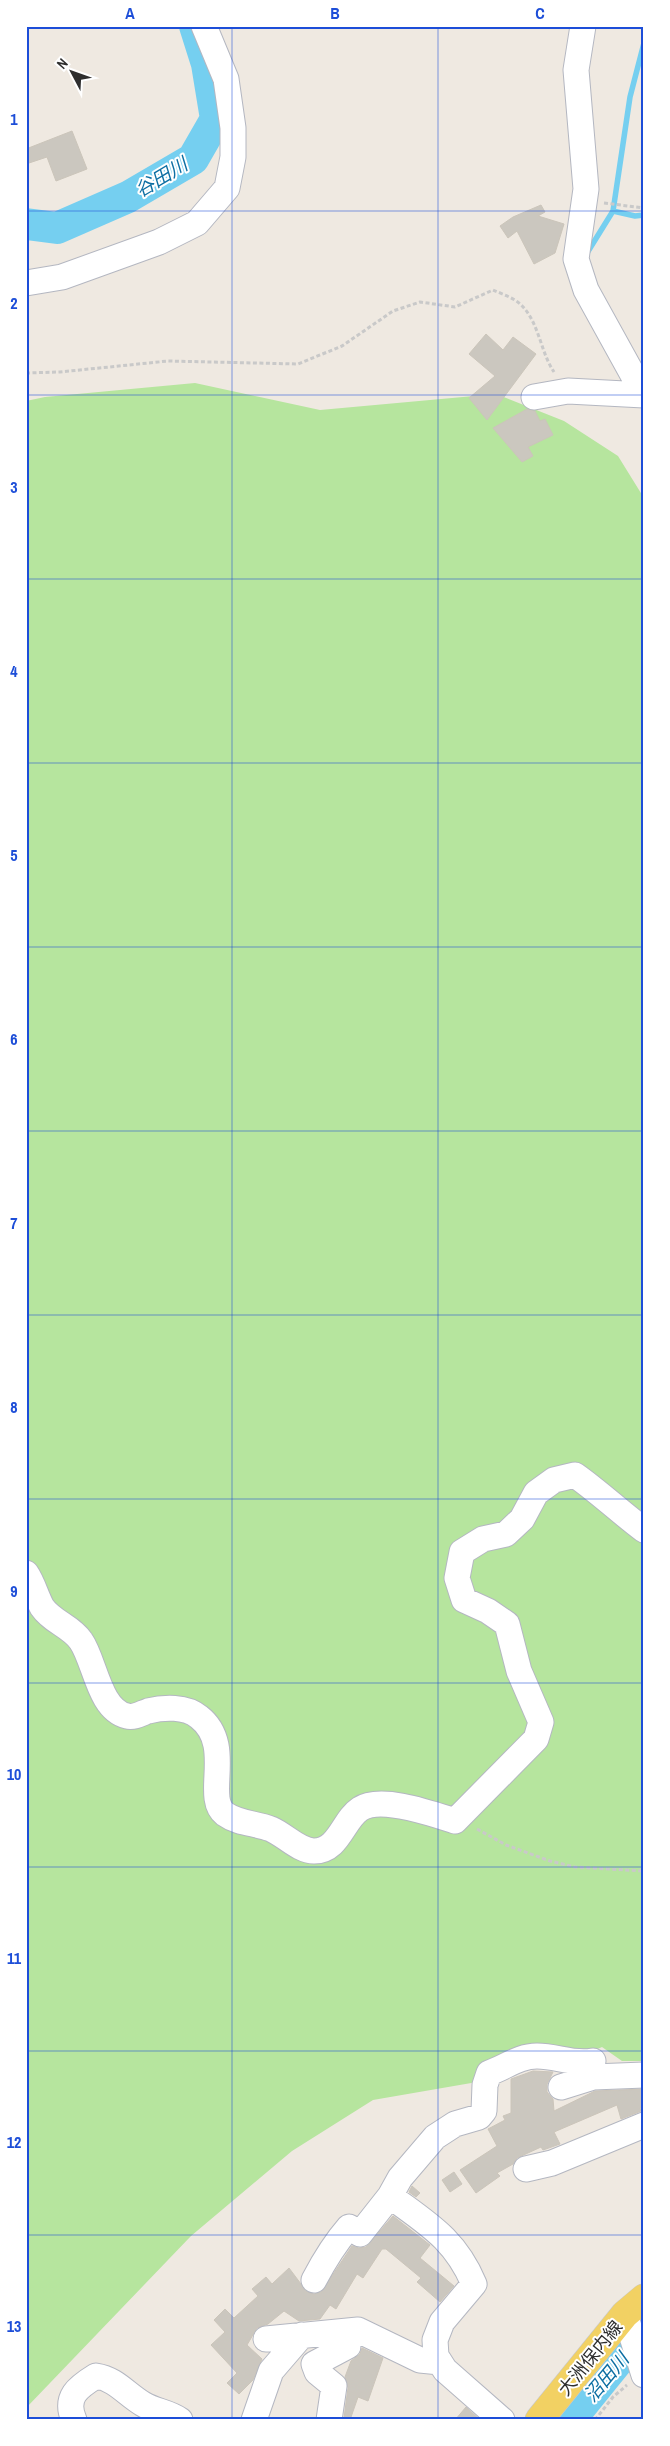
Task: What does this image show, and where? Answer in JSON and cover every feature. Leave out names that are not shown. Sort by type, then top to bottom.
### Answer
[{"type":"main road","name":"大洲保内線","points":[[539,2420],[633,2312]]},
{"type":"street","points":[[26,283],[62,276],[159,242],[197,223],[227,188],[233,157],[233,128],[226,79],[204,26]]},
{"type":"street","points":[[534,397],[568,391],[644,395],[586,290],[576,259],[586,189],[576,70],[583,26]]},
{"type":"street","points":[[26,1573],[33,1583],[42,1607],[56,1621],[73,1631],[82,1642],[98,1683],[116,1712],[128,1717],[148,1711],[187,1709],[200,1717],[216,1738],[218,1763],[216,1799],[223,1812],[237,1821],[268,1828],[282,1834],[298,1846],[314,1851],[329,1847],[360,1809],[376,1804],[411,1808],[455,1820],[536,1740],[541,1722],[522,1678],[507,1624],[488,1611],[464,1600],[457,1578],[462,1552],[483,1539],[506,1534],[522,1519],[536,1494],[554,1480],[575,1475],[603,1494],[617,1510],[644,1530]]},
{"type":"street","points":[[314,2280],[325,2258],[349,2227],[360,2234],[390,2196],[400,2178],[435,2137],[455,2124],[478,2117],[484,2111],[485,2085],[489,2072],[520,2058],[539,2056],[566,2062],[593,2061]]},
{"type":"street","points":[[561,2087],[593,2077],[644,2076]]},
{"type":"street","points":[[526,2169],[552,2163],[644,2125]]},
{"type":"street","points":[[390,2196],[437,2230],[453,2245],[474,2284],[442,2322],[435,2340],[436,2356],[445,2370],[502,2420]]},
{"type":"street","points":[[633,2312],[640,2373]]},
{"type":"street","points":[[329,2420],[334,2386],[316,2372],[314,2364],[348,2346],[348,2332]]},
{"type":"street","points":[[266,2339],[363,2332],[373,2339],[420,2360],[440,2362]]},
{"type":"street","points":[[254,2420],[271,2371],[302,2335]]},
{"type":"street","points":[[74,2420],[70,2410],[73,2396],[78,2386],[96,2376],[104,2377],[120,2386],[143,2404],[180,2420]]},
{"type":"path","points":[[584,199],[613,205],[644,208]]},
{"type":"path","points":[[26,373],[60,372],[168,361],[298,364],[342,346],[393,311],[420,302],[455,307],[493,290],[516,301],[532,321],[547,362],[568,391]]},
{"type":"path","points":[[455,1820],[506,1845],[550,1861],[584,1868],[644,1871]]},
{"type":"path","points":[[595,2420],[613,2397],[640,2373]]},
{"type":"green space","points":[[195,383],[320,410],[496,394],[564,421],[618,456],[644,498],[644,2061],[622,2061],[602,2047],[582,2056],[477,2082],[373,2100],[292,2151],[191,2236],[26,2408],[26,401],[45,397]]},
{"type":"building","points":[[72,131],[87,169],[56,181],[47,157],[26,164],[26,149]]},
{"type":"building","points":[[541,205],[545,212],[538,216],[564,224],[555,253],[534,264],[517,231],[508,238],[500,226],[513,217]]},
{"type":"building","points":[[486,334],[503,350],[513,337],[536,354],[487,420],[469,398],[495,376],[469,354]]},
{"type":"building","points":[[527,409],[535,411],[540,421],[545,419],[553,435],[528,447],[533,456],[522,462],[493,428]]},
{"type":"building","points":[[533,2071],[553,2072],[547,2084],[547,2092],[553,2099],[554,2111],[595,2091],[644,2089],[644,2107],[640,2108],[641,2111],[621,2119],[617,2105],[554,2132],[560,2144],[543,2150],[541,2147],[517,2158],[513,2164],[497,2173],[500,2176],[476,2193],[460,2170],[497,2146],[488,2129],[505,2120],[503,2116],[511,2113],[511,2079]]},
{"type":"building","points":[[454,2172],[462,2184],[450,2192],[442,2180]]},
{"type":"building","points":[[412,2186],[420,2193],[416,2197],[409,2192]]},
{"type":"building","points":[[393,2216],[430,2245],[420,2258],[454,2286],[440,2302],[417,2282],[421,2278],[386,2249],[382,2249],[363,2278],[357,2274],[336,2309],[330,2305],[320,2319],[299,2321],[284,2311],[268,2324],[257,2328],[247,2345],[262,2359],[253,2380],[239,2394],[227,2383],[237,2373],[211,2345],[225,2332],[214,2320],[225,2309],[234,2318],[258,2296],[252,2289],[266,2277],[272,2284],[289,2268],[307,2292],[314,2294],[321,2292],[352,2246],[366,2247]]},
{"type":"building","points":[[362,2348],[383,2358],[368,2401],[358,2397],[350,2420],[348,2420],[344,2418],[348,2388],[345,2377],[351,2361],[360,2354]]},
{"type":"building","points":[[466,2407],[480,2420],[455,2420]]},
{"type":"waterway","name":"谷田川","points":[[26,224],[57,228],[128,197],[193,159],[216,119],[207,64],[195,26]]},
{"type":"waterway","points":[[587,253],[613,211],[630,97],[644,43]]},
{"type":"waterway","points":[[613,211],[635,216],[644,215]]},
{"type":"waterway","name":"沼田川","points":[[570,2420],[621,2357],[644,2337]]}]
